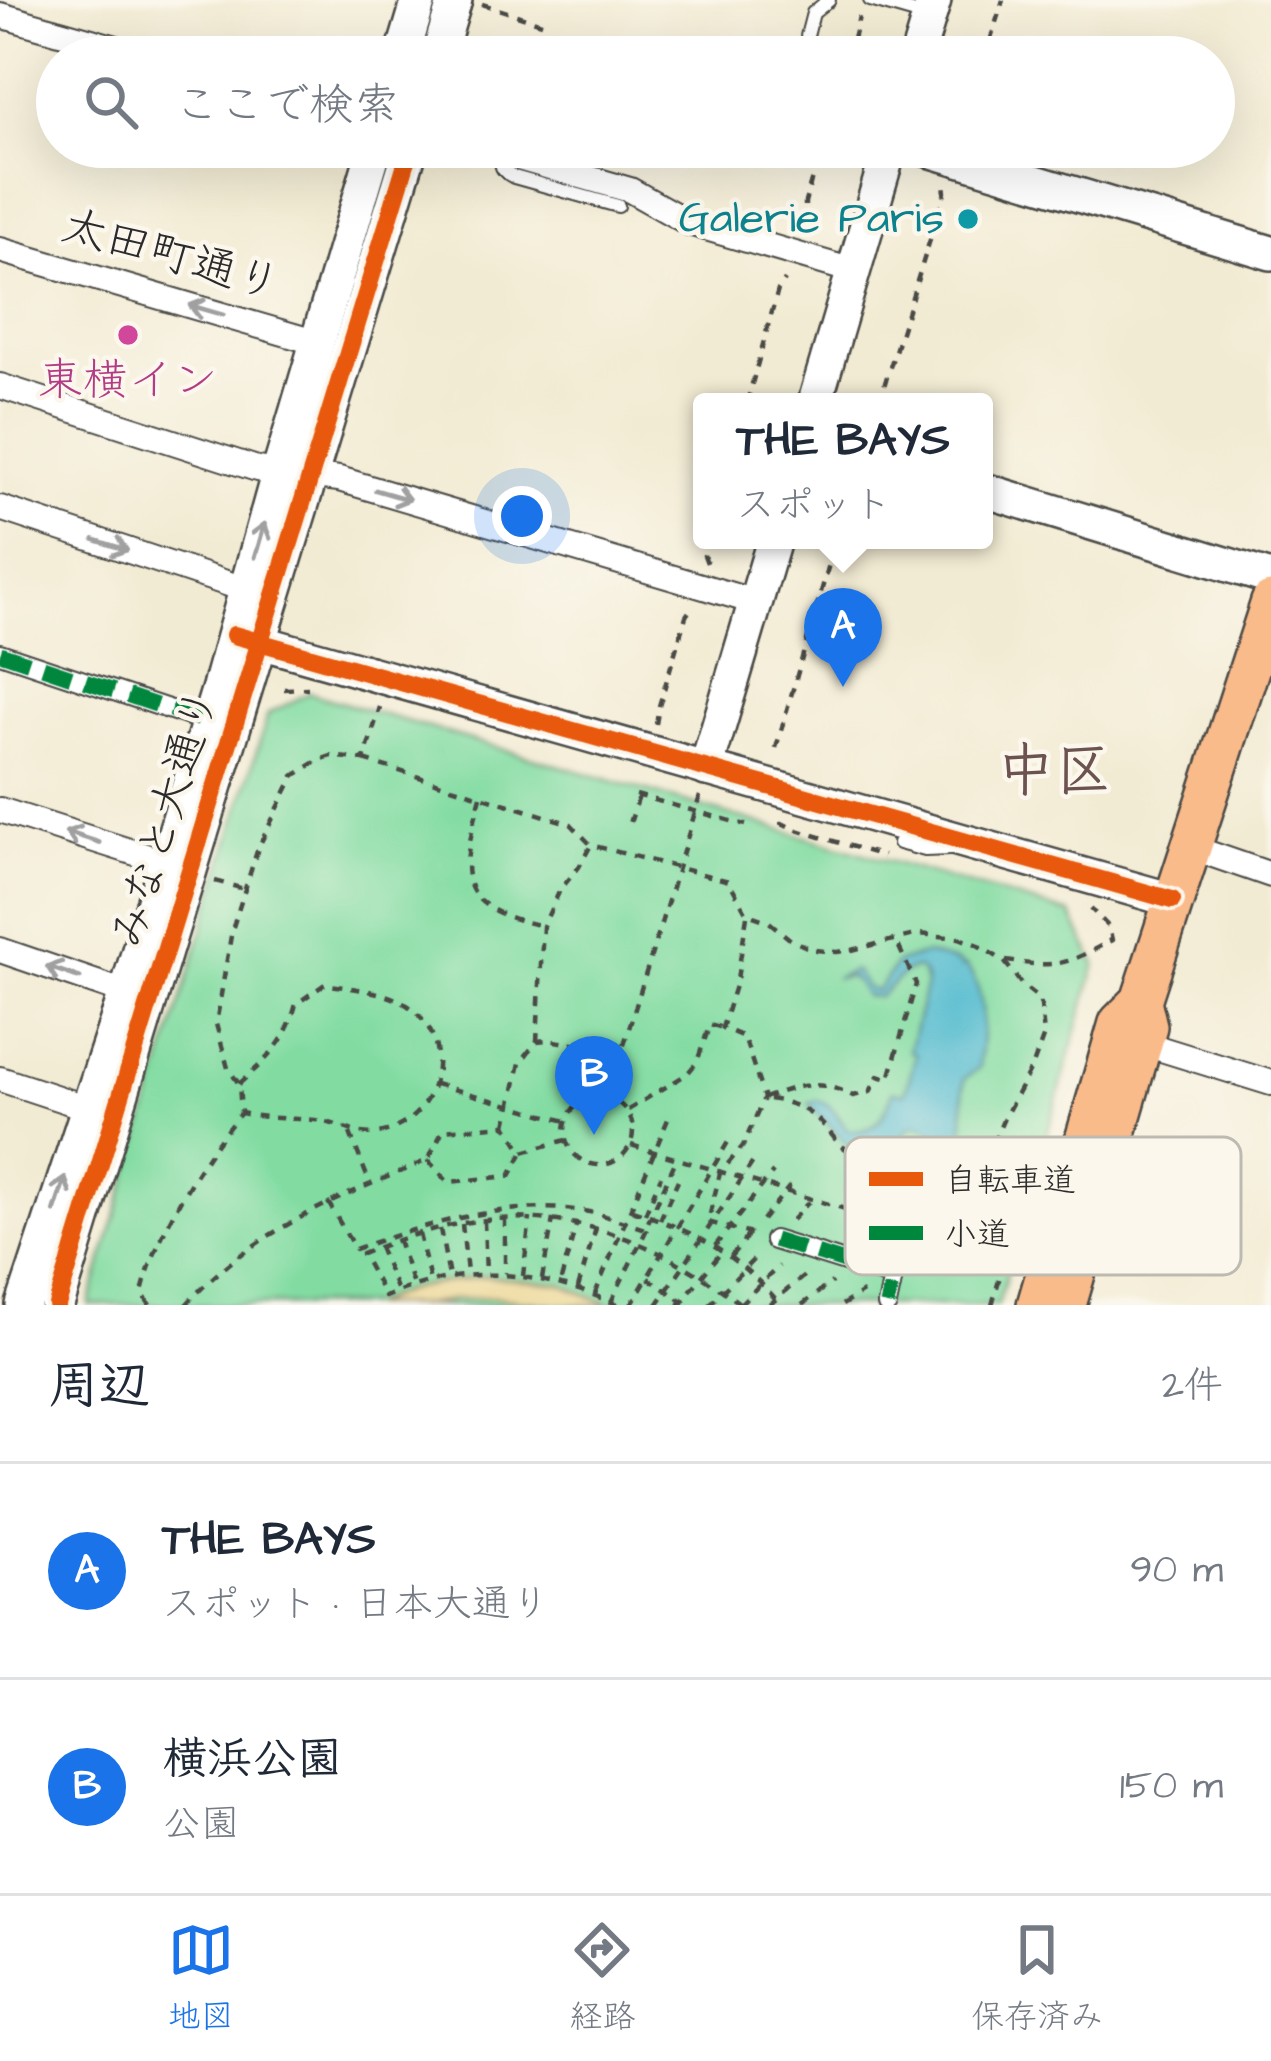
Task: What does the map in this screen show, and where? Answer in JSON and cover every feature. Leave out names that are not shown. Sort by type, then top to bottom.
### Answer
[{"type":"main road","points":[[1086,1137],[1119,1022],[1141,1001],[1271,602]]},
{"type":"main road","points":[[1115,1137],[1147,1026],[1141,1001]]},
{"type":"main road","points":[[1037,1305],[1046,1275]]},
{"type":"main road","points":[[1066,1305],[1075,1275]]},
{"type":"street","points":[[408,36],[418,0]]},
{"type":"street","points":[[448,36],[465,1]]},
{"type":"street","points":[[0,15],[74,36]]},
{"type":"street","name":"みなと大通り","points":[[57,1305],[294,473],[318,343],[369,168]]},
{"type":"street","name":"みなと大通り","points":[[23,1305],[126,993],[207,722],[248,638],[247,590],[403,168]]},
{"type":"street","points":[[554,168],[630,190],[689,223],[854,271]]},
{"type":"street","points":[[818,393],[883,168]]},
{"type":"street","points":[[958,168],[1271,253]]},
{"type":"street","name":"太田町通り","points":[[0,250],[318,343]]},
{"type":"street","points":[[0,386],[257,470],[339,478],[755,602]]},
{"type":"street","points":[[993,493],[1271,578]]},
{"type":"street","points":[[0,508],[247,590]]},
{"type":"street","points":[[703,782],[771,549]]},
{"type":"street","points":[[248,638],[703,782],[987,848],[1172,901]]},
{"type":"street","points":[[0,653],[207,722]]},
{"type":"street","points":[[0,810],[164,862]]},
{"type":"street","points":[[1190,847],[1271,875]]},
{"type":"street","points":[[0,950],[126,993]]},
{"type":"street","points":[[1142,1043],[1271,1083]]},
{"type":"street","points":[[0,1079],[88,1108]]},
{"type":"street","points":[[773,1240],[845,1262]]},
{"type":"street","points":[[887,1275],[893,1277],[887,1305]]},
{"type":"lane","points":[[806,36],[813,13],[829,0]]},
{"type":"lane","points":[[867,0],[931,8]]},
{"type":"lane","points":[[501,168],[514,177],[618,206]]},
{"type":"lane","points":[[899,843],[925,850],[987,848]]},
{"type":"path","points":[[855,36],[867,0]]},
{"type":"path","points":[[992,36],[1003,0]]},
{"type":"path","points":[[465,1],[544,24]]},
{"type":"path","points":[[805,224],[805,202],[815,168]]},
{"type":"path","points":[[883,393],[945,193],[942,175]]},
{"type":"path","points":[[749,393],[778,290],[788,276]]},
{"type":"path","points":[[706,549],[707,566]]},
{"type":"path","points":[[776,748],[833,549]]},
{"type":"path","points":[[656,724],[686,616],[694,606]]},
{"type":"path","points":[[364,760],[380,707]]},
{"type":"path","points":[[150,1305],[142,1293],[147,1273],[190,1186],[223,1132],[241,1113],[239,1084],[227,1068],[216,1024],[232,929],[244,889],[258,848],[294,776],[317,760],[331,756],[364,760],[571,824],[591,845],[729,881],[747,914],[737,979],[722,1028]]},
{"type":"path","points":[[608,1097],[703,782]]},
{"type":"path","points":[[482,796],[469,844],[473,892],[494,912],[543,926]]},
{"type":"path","points":[[628,819],[632,820],[638,796],[746,825]]},
{"type":"path","points":[[523,1152],[506,1125],[520,1064],[537,1041],[543,926],[560,890],[591,845]]},
{"type":"path","points":[[212,880],[244,889]]},
{"type":"path","points":[[747,914],[768,921],[791,940],[814,950],[837,952],[919,934],[959,938],[1004,961],[1041,1005],[1044,1035],[1034,1065],[996,1137]]},
{"type":"path","points":[[1004,961],[1053,966],[1112,940],[1109,927]]},
{"type":"path","points":[[764,1097],[816,1084],[831,1085],[853,1096],[870,1092],[878,1076],[889,1079],[916,984],[899,947],[891,941]]},
{"type":"path","points":[[239,1084],[280,1044],[296,1004],[325,984],[385,996],[408,1006],[425,1023],[436,1045],[438,1070],[432,1093],[418,1113],[398,1128],[374,1134],[350,1132],[321,1120],[275,1120],[241,1113]]},
{"type":"path","points":[[628,1110],[687,1074],[697,1062],[710,1024],[743,1037],[764,1097],[743,1146],[720,1173],[708,1222],[773,1240]]},
{"type":"path","points":[[537,1041],[622,1052]]},
{"type":"path","points":[[435,1084],[566,1121]]},
{"type":"path","points":[[608,1097],[628,1110],[634,1133],[624,1155],[603,1166],[580,1159],[566,1140],[566,1121],[584,1099],[608,1097]]},
{"type":"path","points":[[764,1097],[806,1108],[845,1149]]},
{"type":"path","points":[[595,1294],[671,1112]]},
{"type":"path","points":[[186,1305],[217,1274],[274,1232],[328,1202],[428,1160],[443,1130],[506,1125]]},
{"type":"path","points":[[350,1132],[370,1184]]},
{"type":"path","points":[[428,1160],[448,1182],[510,1177],[523,1152],[566,1140]]},
{"type":"path","points":[[631,1305],[728,1142]]},
{"type":"path","points":[[631,1145],[845,1210]]},
{"type":"path","points":[[328,1202],[355,1249],[407,1231],[517,1208],[584,1211],[646,1229],[676,1160]]},
{"type":"path","points":[[657,1305],[754,1160]]},
{"type":"path","points":[[715,1246],[773,1172]]},
{"type":"path","points":[[653,1217],[661,1175]]},
{"type":"path","points":[[678,1180],[653,1217],[640,1243],[614,1304],[560,1282],[486,1274],[430,1281],[385,1297],[362,1254],[418,1234],[484,1221],[577,1222],[640,1243],[742,1305]]},
{"type":"path","points":[[630,1209],[678,1226],[723,1250],[781,1305]]},
{"type":"path","points":[[505,1218],[505,1275]]},
{"type":"path","points":[[523,1276],[530,1218]]},
{"type":"path","points":[[542,1279],[553,1219]]},
{"type":"path","points":[[484,1221],[486,1274]]},
{"type":"path","points":[[560,1282],[577,1222]]},
{"type":"path","points":[[462,1225],[467,1275]]},
{"type":"path","points":[[578,1288],[596,1228]]},
{"type":"path","points":[[440,1229],[449,1278]]},
{"type":"path","points":[[418,1234],[430,1281]]},
{"type":"path","points":[[398,1240],[413,1285]]},
{"type":"path","points":[[379,1246],[397,1292]]},
{"type":"path","points":[[647,1278],[683,1304],[723,1250]]},
{"type":"path","points":[[992,1305],[1001,1275]]},
{"type":"path","points":[[842,1305],[878,1282]]},
{"type":"green space","points":[[309,693],[1071,914],[1096,964],[1046,1137],[845,1137],[845,1275],[1007,1275],[998,1305],[89,1305],[268,714]]},
{"type":"sand","points":[[484,1276],[560,1284],[611,1305],[495,1297],[371,1305],[412,1288]]},
{"type":"water","points":[[926,954],[960,963],[979,990],[983,1028],[979,1068],[964,1079],[963,1129],[960,1137],[936,1137],[918,1124],[903,1137],[845,1137],[845,1142],[809,1104],[816,1100],[827,1105],[848,1130],[866,1129],[878,1121],[893,1091],[905,1093],[916,1054],[909,1051],[926,984],[917,968],[905,972],[879,997],[865,996],[850,977],[835,978],[855,970],[867,988],[877,991],[898,962]]},
{"type":"marked path","points":[[0,653],[207,722]]},
{"type":"marked path","points":[[774,1240],[845,1262]]},
{"type":"marked path","points":[[887,1275],[893,1277],[887,1305]]},
{"type":"cycle path","points":[[57,1305],[405,168]]},
{"type":"cycle path","points":[[234,635],[1172,900]]},
{"type":"place","name":"Galerie Paris","points":[[968,219]]},
{"type":"place","name":"東横イン","points":[[128,335]]},
{"type":"place","name":"THE BAYS","points":[[843,687]]},
{"type":"place","name":"横浜公園","points":[[594,1135]]},
{"type":"district","name":"中区","points":[[1054,772]]}]
